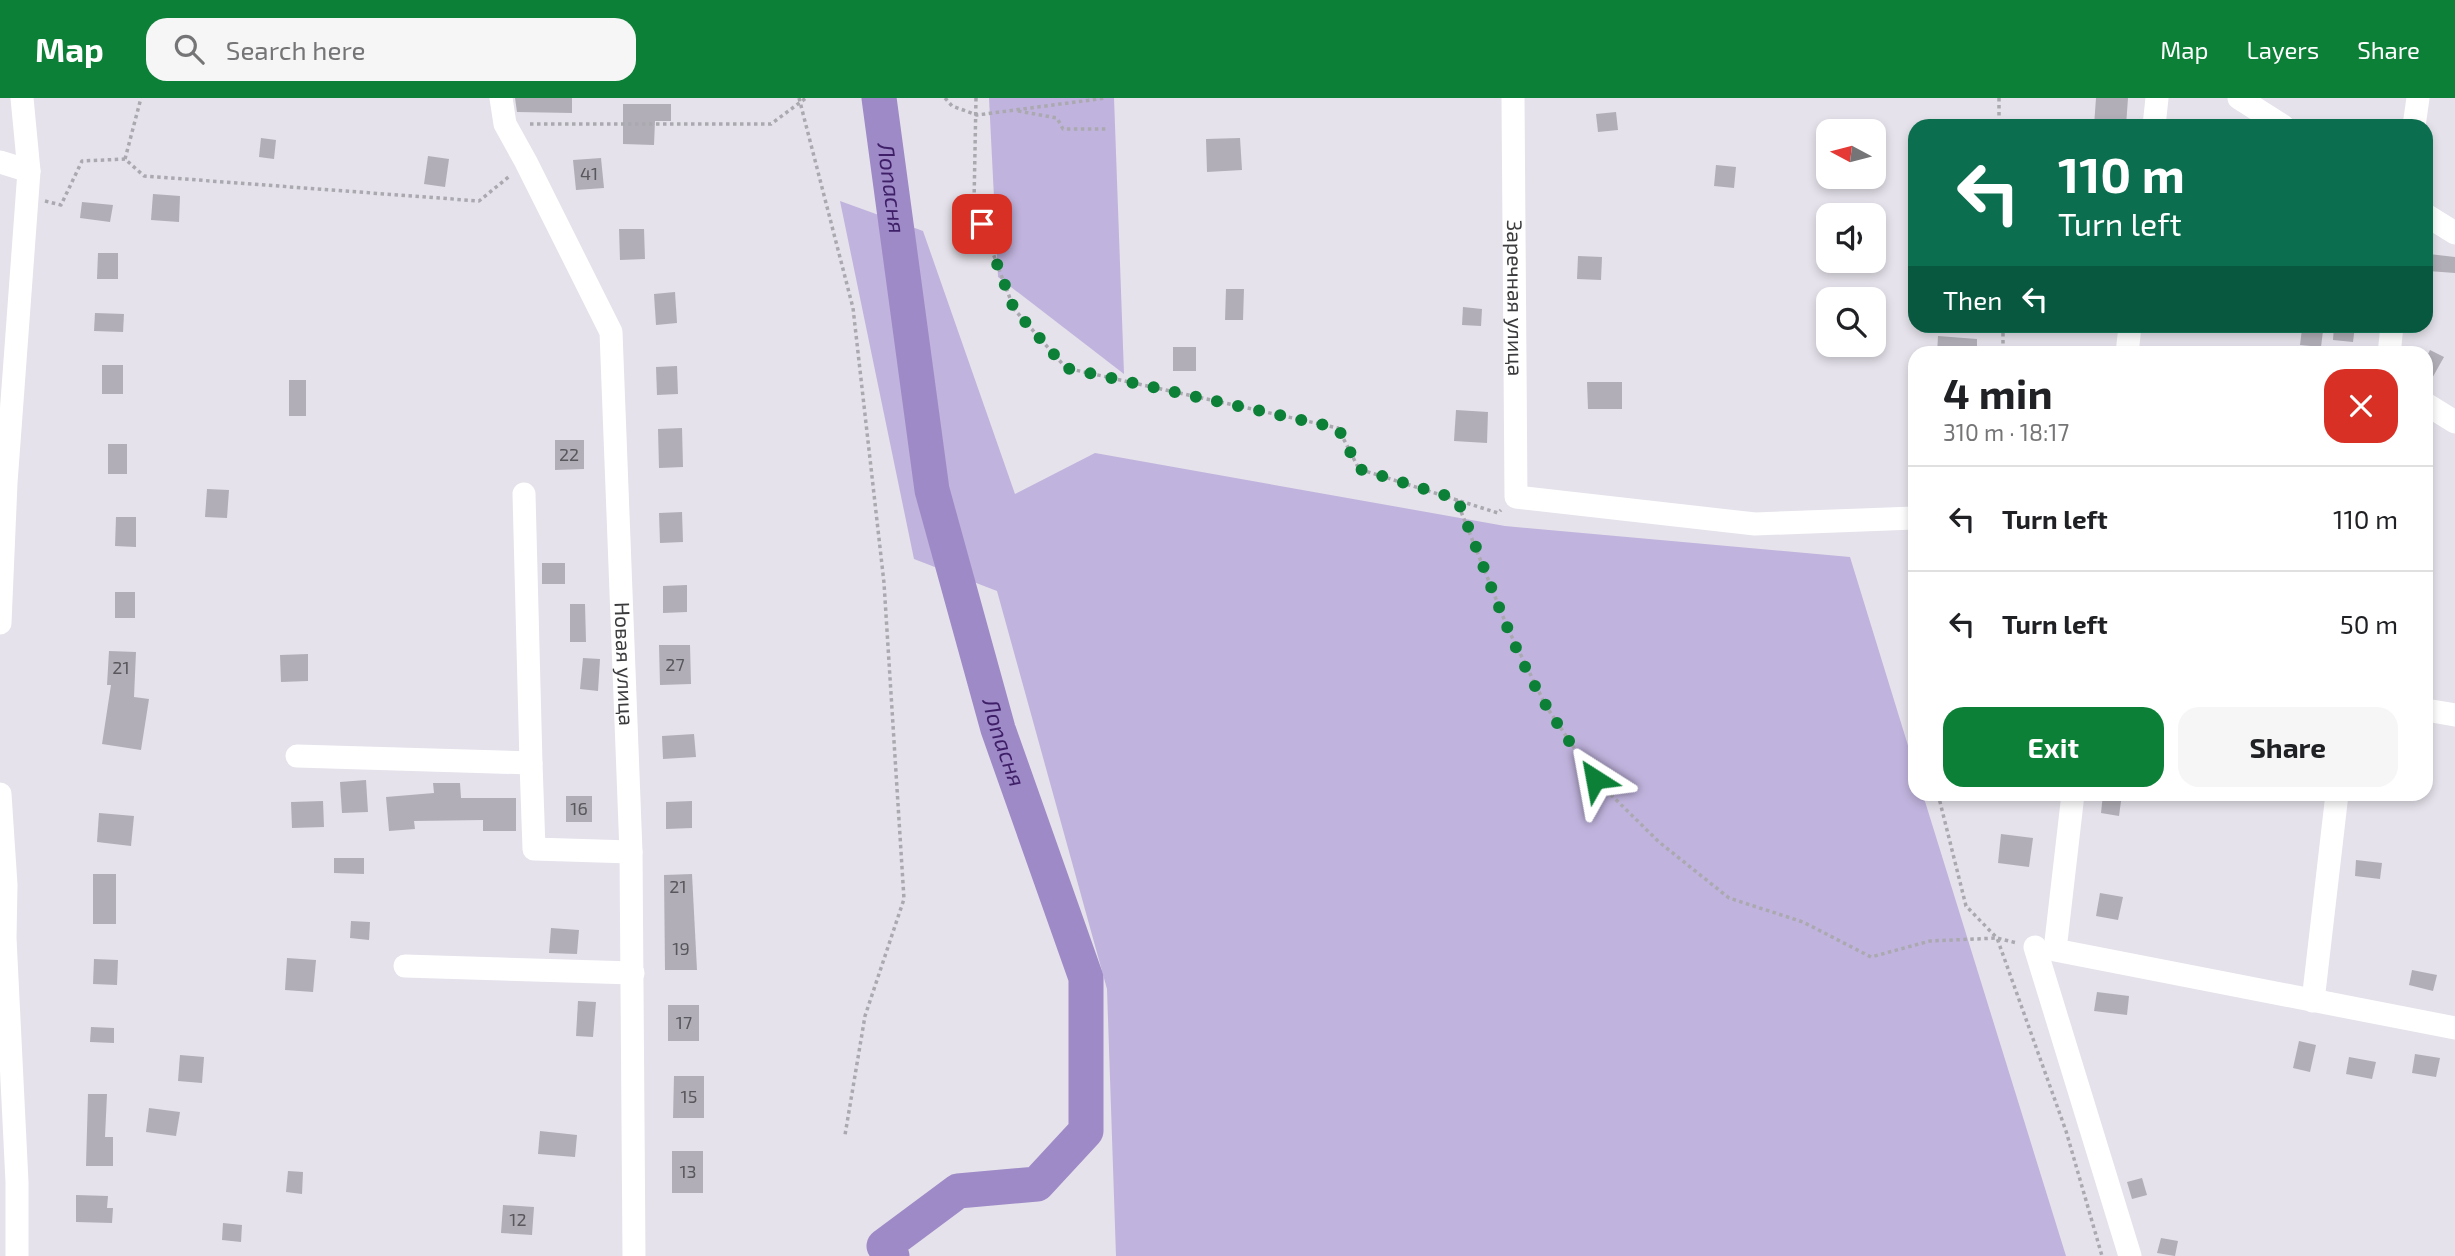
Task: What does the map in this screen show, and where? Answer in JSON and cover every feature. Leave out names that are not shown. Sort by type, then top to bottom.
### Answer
[{"type":"street","points":[[0,623],[6,483],[29,171],[22,98]]},
{"type":"street","name":"Новая улица","points":[[501,98],[505,124],[611,332],[631,852],[634,1256]]},
{"type":"street","name":"Заречная улица","points":[[1513,98],[1516,497]]},
{"type":"street","points":[[2155,119],[2157,98]]},
{"type":"street","points":[[2239,98],[2272,119]]},
{"type":"street","points":[[2415,119],[2418,98]]},
{"type":"street","points":[[0,162],[29,171]]},
{"type":"street","points":[[2433,219],[2455,233]]},
{"type":"street","points":[[2433,408],[2455,422]]},
{"type":"street","points":[[524,494],[534,849],[631,852]]},
{"type":"street","points":[[1516,497],[1755,524],[1908,519]]},
{"type":"street","points":[[2433,711],[2455,715]]},
{"type":"street","points":[[297,756],[531,763]]},
{"type":"street","points":[[0,794],[6,885],[2,939],[17,1182],[17,1256]]},
{"type":"street","points":[[2073,801],[2045,948],[2130,1256]]},
{"type":"street","points":[[2313,1001],[2336,801]]},
{"type":"street","points":[[2045,948],[2455,1028]]},
{"type":"street","points":[[405,966],[632,973]]},
{"type":"path","points":[[125,159],[141,98]]},
{"type":"path","points":[[505,124],[771,124],[806,98]]},
{"type":"path","points":[[945,98],[952,106],[977,115],[1106,98]]},
{"type":"path","points":[[976,98],[974,203],[1014,309],[1066,368],[1338,428],[1359,469],[1499,513],[1516,497]]},
{"type":"path","points":[[1999,98],[1999,119]]},
{"type":"path","points":[[800,100],[853,308],[884,583],[904,899],[865,1016],[845,1135]]},
{"type":"path","points":[[1012,110],[1057,118],[1063,129],[1108,129]]},
{"type":"path","points":[[26,196],[61,205],[82,161],[125,159],[144,176],[480,201],[526,162]]},
{"type":"path","points":[[1457,499],[1508,629],[1546,706],[1595,779],[1659,842],[1729,898],[1802,922],[1871,957],[1930,942],[1997,938],[2045,948]]},
{"type":"path","points":[[1940,801],[1966,906],[1997,938],[2066,1130],[2102,1256]]},
{"type":"shaded area","points":[[989,98],[1114,98],[1124,374],[998,277]]},
{"type":"shaded area","points":[[840,201],[923,231],[1015,494],[1095,453],[1505,526],[1850,557],[1908,746],[1908,801],[1925,801],[2066,1256],[1116,1256],[1107,989],[997,591],[914,559]]},
{"type":"building","points":[[515,98],[572,98],[572,113],[517,112]]},
{"type":"building","points":[[2096,98],[2128,98],[2126,119],[2094,119]]},
{"type":"building","points":[[623,104],[671,104],[671,121],[655,121],[654,145],[623,144]]},
{"type":"building","points":[[1616,112],[1618,130],[1598,132],[1596,114]]},
{"type":"building","points":[[261,138],[276,140],[274,159],[259,157]]},
{"type":"building","points":[[1240,138],[1242,170],[1207,172],[1206,139]]},
{"type":"building","points":[[428,156],[449,159],[445,187],[424,184]]},
{"type":"building","points":[[601,158],[604,188],[576,190],[573,160]]},
{"type":"building","points":[[1716,165],[1736,167],[1734,188],[1714,186]]},
{"type":"building","points":[[153,194],[180,196],[179,222],[151,220]]},
{"type":"building","points":[[82,202],[113,205],[110,222],[80,218]]},
{"type":"building","points":[[619,229],[644,229],[645,259],[620,260]]},
{"type":"building","points":[[98,253],[118,253],[118,279],[97,279]]},
{"type":"building","points":[[2433,254],[2455,257],[2455,273],[2433,271]]},
{"type":"building","points":[[1578,256],[1602,257],[1601,280],[1577,279]]},
{"type":"building","points":[[1226,289],[1244,289],[1243,320],[1225,320]]},
{"type":"building","points":[[675,292],[677,323],[656,325],[654,294]]},
{"type":"building","points":[[1463,307],[1482,309],[1481,326],[1462,325]]},
{"type":"building","points":[[95,313],[124,314],[123,332],[94,331]]},
{"type":"building","points":[[2302,333],[2323,333],[2321,346],[2300,345]]},
{"type":"building","points":[[2334,333],[2354,333],[2353,342],[2333,340]]},
{"type":"building","points":[[1938,336],[1977,339],[1977,346],[1937,346]]},
{"type":"building","points":[[1173,347],[1196,347],[1196,371],[1173,371]]},
{"type":"building","points":[[2433,352],[2444,357],[2433,377]]},
{"type":"building","points":[[102,365],[123,365],[123,394],[102,394]]},
{"type":"building","points":[[677,366],[678,394],[657,395],[656,367]]},
{"type":"building","points":[[289,380],[306,380],[306,416],[289,416]]},
{"type":"building","points":[[1587,382],[1622,382],[1622,409],[1588,409]]},
{"type":"building","points":[[1456,410],[1488,412],[1487,443],[1454,441]]},
{"type":"building","points":[[682,428],[683,467],[659,468],[658,429]]},
{"type":"building","points":[[555,440],[584,440],[584,469],[555,470]]},
{"type":"building","points":[[108,444],[127,444],[127,474],[108,474]]},
{"type":"building","points":[[207,489],[229,490],[227,518],[205,517]]},
{"type":"building","points":[[682,512],[683,542],[660,543],[659,513]]},
{"type":"building","points":[[116,517],[136,517],[136,547],[115,546]]},
{"type":"building","points":[[542,563],[565,563],[565,584],[542,584]]},
{"type":"building","points":[[687,585],[687,612],[663,613],[663,586]]},
{"type":"building","points":[[115,592],[135,592],[135,618],[115,618]]},
{"type":"building","points":[[570,604],[585,604],[586,642],[570,642]]},
{"type":"building","points":[[659,645],[690,645],[691,684],[660,685]]},
{"type":"building","points":[[109,651],[136,652],[134,697],[149,699],[141,750],[102,744],[111,685],[107,685]]},
{"type":"building","points":[[308,654],[308,681],[281,682],[280,655]]},
{"type":"building","points":[[583,658],[600,659],[598,691],[580,689]]},
{"type":"building","points":[[694,734],[696,757],[663,759],[662,736]]},
{"type":"building","points":[[366,780],[368,812],[342,813],[340,782]]},
{"type":"building","points":[[433,783],[460,783],[461,798],[516,798],[516,831],[483,831],[483,820],[414,821],[415,829],[389,831],[386,797],[434,793]]},
{"type":"building","points":[[566,796],[592,796],[592,822],[566,822]]},
{"type":"building","points":[[323,801],[324,827],[292,828],[291,802]]},
{"type":"building","points":[[692,801],[692,828],[666,829],[666,802]]},
{"type":"building","points":[[2102,801],[2121,801],[2119,816],[2101,813]]},
{"type":"building","points":[[99,813],[134,816],[131,846],[97,842]]},
{"type":"building","points":[[2001,834],[2033,838],[2029,867],[1998,863]]},
{"type":"building","points":[[334,858],[364,858],[364,874],[334,873]]},
{"type":"building","points":[[2356,860],[2382,863],[2380,879],[2355,876]]},
{"type":"building","points":[[93,874],[116,874],[116,924],[93,924]]},
{"type":"building","points":[[692,874],[697,970],[665,970],[664,875]]},
{"type":"building","points":[[2100,893],[2123,897],[2118,920],[2096,916]]},
{"type":"building","points":[[351,921],[370,922],[369,940],[350,938]]},
{"type":"building","points":[[551,928],[579,930],[577,954],[549,953]]},
{"type":"building","points":[[287,958],[316,960],[313,992],[285,990]]},
{"type":"building","points":[[94,959],[118,960],[117,985],[93,984]]},
{"type":"building","points":[[2412,970],[2437,975],[2433,991],[2409,985]]},
{"type":"building","points":[[2097,992],[2129,996],[2127,1015],[2094,1011]]},
{"type":"building","points":[[578,1001],[596,1002],[593,1037],[576,1036]]},
{"type":"building","points":[[668,1005],[699,1005],[699,1041],[668,1041]]},
{"type":"building","points":[[91,1027],[114,1028],[114,1043],[90,1042]]},
{"type":"building","points":[[2299,1041],[2316,1045],[2310,1072],[2293,1068]]},
{"type":"building","points":[[2415,1054],[2440,1058],[2436,1077],[2412,1073]]},
{"type":"building","points":[[180,1055],[204,1057],[202,1083],[178,1081]]},
{"type":"building","points":[[2349,1057],[2376,1062],[2372,1079],[2346,1074]]},
{"type":"building","points":[[674,1076],[704,1076],[704,1118],[673,1118]]},
{"type":"building","points":[[88,1094],[107,1094],[105,1137],[113,1137],[113,1166],[86,1166]]},
{"type":"building","points":[[149,1108],[180,1112],[176,1136],[146,1132]]},
{"type":"building","points":[[540,1131],[577,1135],[575,1157],[538,1154]]},
{"type":"building","points":[[672,1151],[703,1151],[703,1193],[672,1193]]},
{"type":"building","points":[[288,1171],[303,1172],[302,1194],[286,1192]]},
{"type":"building","points":[[2142,1178],[2147,1195],[2132,1199],[2127,1182]]},
{"type":"building","points":[[76,1195],[108,1196],[107,1208],[113,1208],[112,1223],[76,1222]]},
{"type":"building","points":[[503,1205],[534,1207],[532,1235],[501,1233]]},
{"type":"building","points":[[223,1223],[242,1225],[241,1242],[222,1240]]},
{"type":"building","points":[[2161,1238],[2178,1241],[2175,1256],[2157,1253]]},
{"type":"waterway","name":"Лопасня","points":[[879,98],[932,490],[998,729],[1086,978],[1086,1131],[1037,1184],[958,1191],[884,1246],[892,1256]]},
{"type":"route","points":[[982,224],[1014,309],[1066,368],[1338,428],[1359,469],[1457,499],[1508,629],[1527,668],[1546,706],[1595,779]]}]
